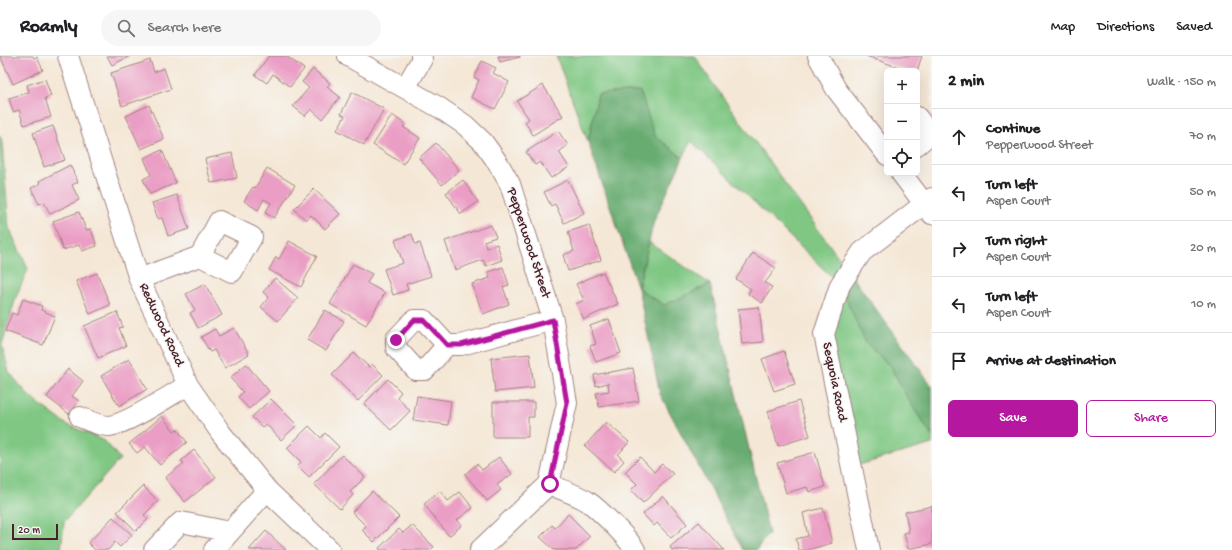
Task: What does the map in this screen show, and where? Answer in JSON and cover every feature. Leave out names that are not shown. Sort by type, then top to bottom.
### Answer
[{"type":"street","name":"Redwood Road","points":[[68,56],[139,279],[188,385],[221,432],[267,490],[330,550]]},
{"type":"street","name":"Pepperwood Street","points":[[348,56],[440,108],[465,125],[483,142],[498,163],[510,184],[553,320],[567,403],[550,484]]},
{"type":"street","points":[[818,56],[836,89],[884,151]]},
{"type":"street","points":[[405,88],[426,57]]},
{"type":"street","points":[[920,121],[930,134],[920,142]]},
{"type":"street","points":[[904,176],[929,205]]},
{"type":"street","name":"Sequoia Road","points":[[869,550],[824,334],[840,286],[862,252],[929,205]]},
{"type":"street","points":[[139,279],[200,256]]},
{"type":"street","points":[[447,345],[461,345],[553,320]]},
{"type":"street","points":[[80,417],[98,424],[109,426],[123,422],[188,385]]},
{"type":"street","points":[[480,550],[550,484],[587,501],[630,541],[635,550]]},
{"type":"street","points":[[214,550],[267,490]]},
{"type":"street","points":[[154,550],[180,522],[230,532]]},
{"type":"green space","points":[[556,56],[695,56],[711,81],[849,272],[866,344],[890,366],[911,404],[932,436],[932,444],[852,467],[824,334],[840,285],[691,141],[683,158],[655,136],[640,91],[598,94],[588,142]]},
{"type":"green space","points":[[640,91],[655,136],[683,158],[654,221],[638,288],[588,142],[598,94]]},
{"type":"green space","points":[[0,135],[2,143],[9,228],[28,269],[16,297],[2,345],[9,372],[30,397],[66,424],[105,441],[120,459],[64,522],[61,550],[0,550]]},
{"type":"green space","points":[[649,242],[710,284],[664,305],[638,288]]},
{"type":"green space","points":[[849,272],[932,386],[932,436],[911,404],[890,366],[866,344],[840,285]]},
{"type":"green space","points":[[710,284],[769,533],[756,550],[743,550],[660,394],[638,288],[664,305]]},
{"type":"building","points":[[0,56],[37,57],[43,70],[13,84]]},
{"type":"building","points":[[107,56],[130,56],[112,65]]},
{"type":"building","points":[[269,56],[286,56],[304,69],[290,87],[273,74],[267,83],[255,75]]},
{"type":"building","points":[[498,56],[520,56],[520,57],[500,62]]},
{"type":"building","points":[[866,56],[922,56],[918,68],[900,68]]},
{"type":"building","points":[[150,60],[154,72],[164,68],[171,89],[122,106],[111,73]]},
{"type":"building","points":[[482,61],[496,68],[493,73],[509,82],[495,109],[471,97],[479,80],[474,77]]},
{"type":"building","points":[[313,69],[330,83],[327,87],[340,97],[322,119],[311,109],[305,116],[293,106],[309,88],[302,82]]},
{"type":"building","points":[[45,79],[51,96],[45,98],[51,117],[24,125],[19,110],[13,112],[9,98],[29,92],[27,85]]},
{"type":"building","points":[[543,85],[563,116],[533,135],[525,122],[529,119],[517,101]]},
{"type":"building","points":[[352,92],[384,109],[364,145],[337,130],[345,116],[341,114]]},
{"type":"building","points":[[149,105],[164,139],[141,149],[126,116]]},
{"type":"building","points":[[392,115],[405,124],[403,127],[420,138],[403,164],[373,145]]},
{"type":"building","points":[[53,126],[65,160],[44,167],[33,133]]},
{"type":"building","points":[[558,131],[568,145],[559,152],[569,167],[551,178],[540,162],[535,165],[526,152]]},
{"type":"building","points":[[436,143],[459,170],[442,185],[419,158]]},
{"type":"building","points":[[162,150],[176,183],[150,194],[143,179],[151,175],[144,158]]},
{"type":"building","points":[[232,153],[237,178],[211,183],[205,159]]},
{"type":"building","points":[[70,165],[78,182],[72,185],[79,200],[50,214],[44,202],[39,204],[31,188],[40,184],[39,181]]},
{"type":"building","points":[[267,168],[295,185],[274,218],[265,213],[271,203],[264,199],[258,210],[244,201],[253,187],[255,188]]},
{"type":"building","points":[[463,180],[478,202],[461,214],[446,193]]},
{"type":"building","points":[[568,180],[584,213],[564,223],[555,204],[551,206],[544,192]]},
{"type":"building","points":[[314,189],[340,214],[325,229],[311,215],[306,220],[294,209]]},
{"type":"building","points":[[177,195],[189,229],[168,236],[162,218],[158,219],[152,203]]},
{"type":"building","points":[[79,212],[86,230],[91,229],[97,246],[82,251],[79,245],[63,250],[53,221]]},
{"type":"building","points":[[491,225],[496,237],[484,241],[486,248],[497,244],[502,260],[486,266],[483,260],[455,270],[445,241]]},
{"type":"building","points":[[589,225],[601,260],[568,271],[563,255],[574,251],[568,232]]},
{"type":"building","points":[[412,234],[415,244],[420,243],[431,276],[406,284],[408,290],[393,295],[384,269],[403,263],[395,240]]},
{"type":"building","points":[[289,241],[317,256],[301,287],[269,270],[276,257],[279,259]]},
{"type":"building","points":[[753,253],[776,268],[765,283],[772,287],[762,303],[748,294],[751,289],[736,279]]},
{"type":"building","points":[[353,264],[372,274],[367,283],[385,293],[366,325],[330,304]]},
{"type":"building","points":[[503,267],[509,285],[503,287],[509,304],[483,314],[472,284],[490,278],[488,272]]},
{"type":"building","points":[[603,272],[618,304],[584,319],[576,304],[584,300],[576,284]]},
{"type":"building","points":[[97,273],[110,305],[90,314],[76,281]]},
{"type":"building","points":[[275,278],[298,298],[278,321],[261,307],[269,297],[263,292]]},
{"type":"building","points":[[205,284],[222,315],[198,328],[190,313],[195,310],[186,294]]},
{"type":"building","points":[[23,299],[42,306],[41,310],[55,316],[43,345],[5,331],[12,313],[17,315]]},
{"type":"building","points":[[759,307],[763,342],[742,344],[738,309]]},
{"type":"building","points":[[325,310],[344,321],[326,351],[307,340]]},
{"type":"building","points":[[117,312],[123,327],[119,328],[126,346],[98,358],[84,326]]},
{"type":"building","points":[[609,319],[621,353],[596,362],[590,346],[596,344],[590,326]]},
{"type":"building","points":[[234,328],[249,354],[225,368],[214,350],[210,352],[201,337],[215,329],[219,336]]},
{"type":"building","points":[[784,351],[795,384],[774,391],[762,359]]},
{"type":"building","points":[[354,353],[369,367],[372,364],[383,375],[358,401],[332,375]]},
{"type":"building","points":[[530,354],[534,388],[495,392],[491,358]]},
{"type":"building","points":[[129,359],[147,389],[119,406],[101,376]]},
{"type":"building","points":[[246,364],[269,391],[249,409],[238,397],[243,392],[230,378]]},
{"type":"building","points":[[633,368],[639,401],[599,407],[596,393],[609,391],[608,383],[596,386],[594,375]]},
{"type":"building","points":[[68,369],[83,381],[72,396],[79,401],[69,414],[47,397]]},
{"type":"building","points":[[388,379],[401,392],[397,397],[410,411],[391,430],[364,404]]},
{"type":"building","points":[[417,396],[451,401],[448,425],[413,420]]},
{"type":"building","points":[[271,399],[297,425],[281,440],[266,424],[262,427],[252,417]]},
{"type":"building","points":[[799,401],[810,436],[778,446],[768,411]]},
{"type":"building","points":[[493,402],[534,402],[534,417],[528,417],[528,437],[493,437]]},
{"type":"building","points":[[162,416],[174,431],[177,429],[187,442],[160,465],[145,447],[137,453],[129,444]]},
{"type":"building","points":[[606,422],[629,442],[618,455],[624,461],[614,472],[585,446]]},
{"type":"building","points":[[309,426],[321,438],[325,433],[339,447],[309,477],[298,466],[301,462],[287,448]]},
{"type":"building","points":[[194,450],[216,477],[185,502],[165,478],[184,463],[181,461]]},
{"type":"building","points":[[815,452],[825,487],[809,492],[807,487],[786,493],[777,463]]},
{"type":"building","points":[[342,455],[365,477],[350,492],[353,495],[340,509],[314,484]]},
{"type":"building","points":[[499,457],[512,474],[497,485],[501,490],[487,501],[465,474],[477,464],[482,470]]},
{"type":"building","points":[[640,457],[654,472],[662,464],[673,474],[643,503],[631,490],[637,484],[625,472]]},
{"type":"building","points":[[143,486],[158,501],[144,515],[148,519],[136,531],[117,512]]},
{"type":"building","points":[[372,491],[399,517],[374,542],[362,530],[366,526],[352,512]]},
{"type":"building","points":[[440,491],[448,501],[460,492],[473,508],[457,520],[462,525],[449,536],[424,504]]},
{"type":"building","points":[[663,496],[687,524],[671,538],[657,523],[654,526],[643,514]]},
{"type":"building","points":[[932,506],[932,544],[908,549],[904,533],[909,532],[905,512]]},
{"type":"building","points":[[823,508],[832,543],[807,550],[799,550],[796,539],[808,536],[803,513]]},
{"type":"building","points":[[568,514],[590,536],[576,550],[554,550],[540,537],[552,525],[555,528]]},
{"type":"building","points":[[113,517],[132,535],[120,547],[115,542],[108,550],[95,550],[88,543]]},
{"type":"building","points":[[699,522],[724,550],[672,550],[670,547]]},
{"type":"building","points":[[412,525],[434,547],[430,550],[380,550],[379,548],[399,529],[403,533]]},
{"type":"building","points":[[266,531],[286,550],[249,550]]},
{"type":"route","points":[[396,340],[414,320],[424,320],[447,345],[461,345],[553,320],[567,403],[550,484]]}]
